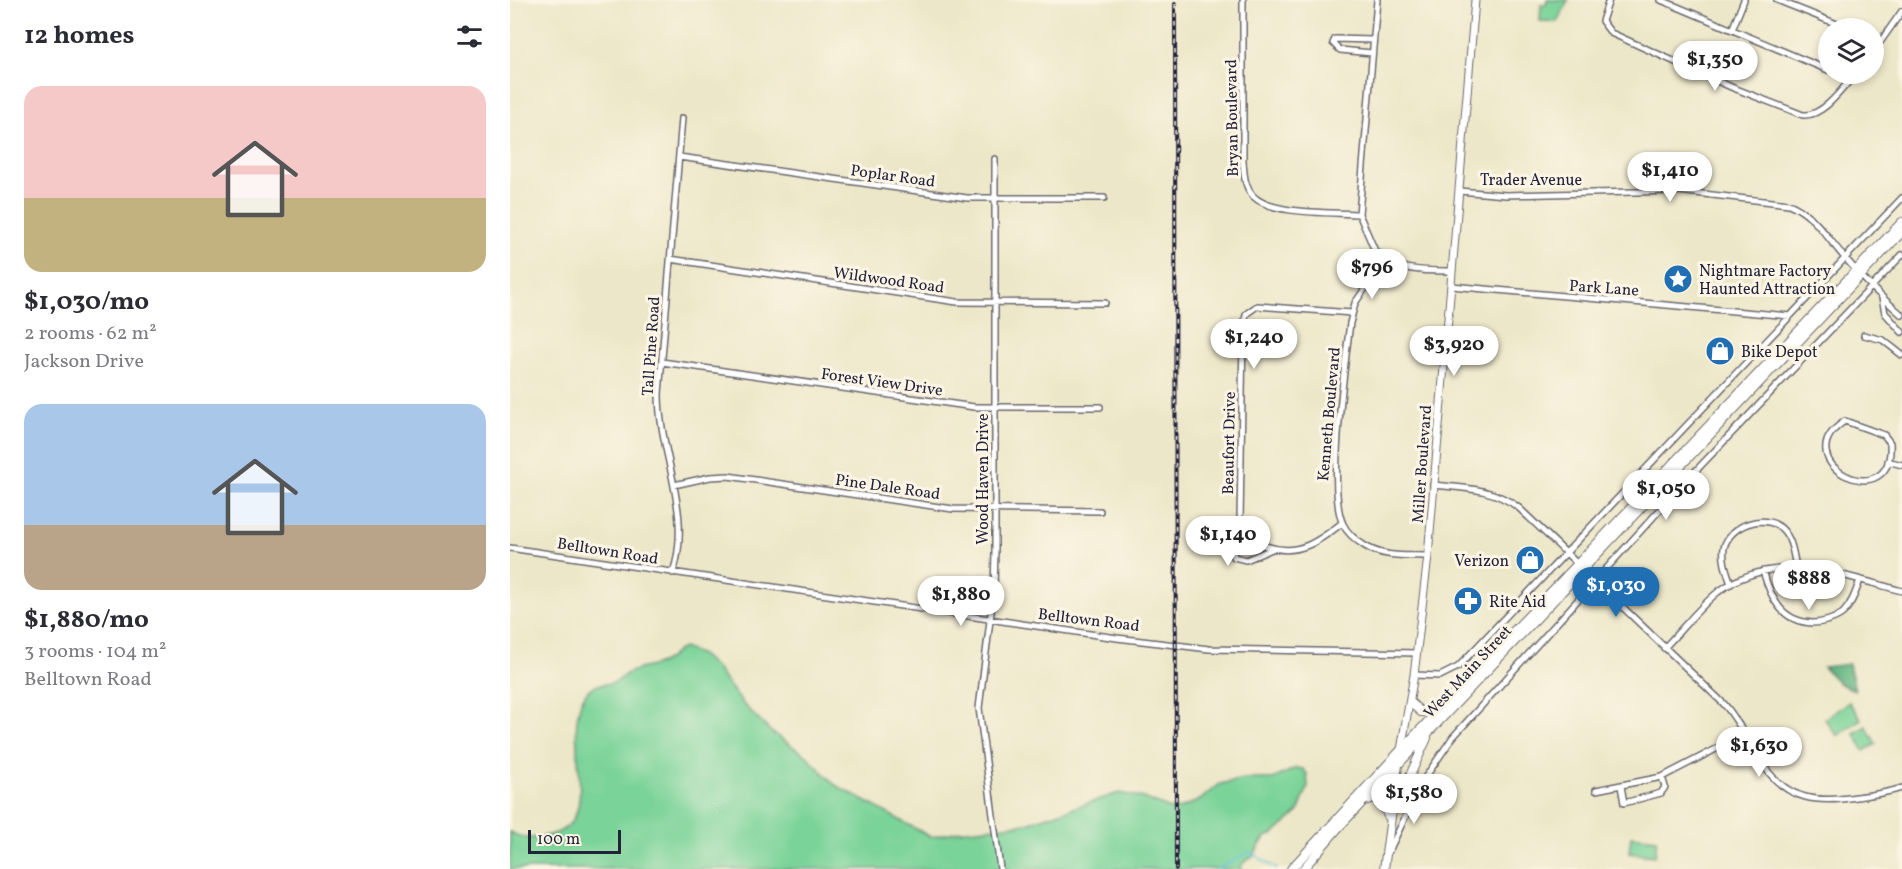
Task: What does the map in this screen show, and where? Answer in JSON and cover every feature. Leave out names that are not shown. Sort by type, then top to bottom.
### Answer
[{"type":"main road","name":"West Main Street","points":[[1304,869],[1362,802],[1858,273],[1902,222]]},
{"type":"main road","name":"West Main Street","points":[[1858,273],[1902,232]]},
{"type":"main road","name":"West Main Street","points":[[1292,869],[1437,711],[1582,567]]},
{"type":"main road","points":[[1410,702],[1421,712],[1437,711]]},
{"type":"main road","points":[[1389,822],[1429,733]]},
{"type":"main road","points":[[1384,869],[1401,750]]},
{"type":"main road","points":[[1362,802],[1374,798],[1381,801],[1386,807],[1389,822]]},
{"type":"street","name":"Bryan Boulevard","points":[[1243,0],[1243,160],[1247,187],[1258,200],[1273,206],[1359,214]]},
{"type":"street","points":[[1377,0],[1359,214],[1375,251],[1382,258],[1397,266],[1412,269],[1452,271]]},
{"type":"street","name":"Miller Boulevard","points":[[1401,750],[1414,675],[1428,556],[1475,0]]},
{"type":"street","points":[[1609,0],[1602,21],[1611,33],[1798,113],[1809,116],[1818,112],[1844,84]]},
{"type":"street","points":[[1661,0],[1818,66]]},
{"type":"street","points":[[1732,30],[1744,0]]},
{"type":"street","points":[[1777,0],[1822,18]]},
{"type":"street","points":[[1884,38],[1902,11]]},
{"type":"street","points":[[1372,53],[1340,50],[1333,44],[1341,37],[1373,40]]},
{"type":"street","name":"Tall Pine Road","points":[[674,573],[680,526],[659,412],[682,118]]},
{"type":"street","name":"Poplar Road","points":[[679,157],[949,196],[995,199],[1104,198]]},
{"type":"street","name":"Wood Haven Drive","points":[[995,159],[995,562],[990,620],[980,685],[980,719],[1000,869]]},
{"type":"street","name":"Trader Avenue","points":[[1459,191],[1506,195],[1678,191],[1780,202],[1805,213],[1882,298]]},
{"type":"street","points":[[1414,675],[1440,676],[1458,667],[1902,198]]},
{"type":"street","points":[[1375,251],[1373,277],[1397,266]]},
{"type":"street","points":[[1386,857],[1422,783],[1441,752],[1688,480],[1902,255]]},
{"type":"street","name":"Wildwood Road","points":[[670,259],[957,302],[1105,303]]},
{"type":"street","name":"Kenneth Boulevard","points":[[1342,523],[1335,491],[1335,478],[1352,313],[1355,303],[1373,277]]},
{"type":"street","name":"Park Lane","points":[[1451,286],[1790,316]]},
{"type":"street","points":[[1882,298],[1902,315]]},
{"type":"street","points":[[1882,298],[1885,313],[1902,332]]},
{"type":"street","name":"Beaufort Drive","points":[[1244,533],[1240,521],[1243,334],[1246,314],[1257,306],[1352,313]]},
{"type":"street","points":[[1864,335],[1883,340],[1902,355]]},
{"type":"street","name":"Forest View Drive","points":[[662,362],[954,405],[1101,408]]},
{"type":"street","points":[[1852,422],[1884,435],[1890,442],[1888,461],[1876,479],[1869,481],[1837,471],[1827,460],[1826,450],[1832,432],[1839,425],[1852,422]]},
{"type":"street","points":[[1888,461],[1902,465]]},
{"type":"street","name":"Pine Dale Road","points":[[674,484],[710,477],[737,477],[953,509],[995,512],[1100,511]]},
{"type":"street","points":[[1433,485],[1474,488],[1503,497],[1597,581],[1724,704],[1746,734],[1763,765],[1776,781],[1799,797],[1827,801],[1902,788]]},
{"type":"street","points":[[1731,584],[1724,560],[1724,547],[1729,536],[1747,523],[1769,522],[1780,527],[1792,544],[1796,567]]},
{"type":"street","points":[[1273,549],[1246,560],[1234,557],[1232,545],[1244,533],[1256,542],[1273,549],[1288,551],[1302,549],[1320,540],[1342,523],[1353,537],[1375,551],[1392,555],[1428,556]]},
{"type":"street","name":"Belltown Road","points":[[510,548],[990,620],[1209,649],[1417,653]]},
{"type":"street","points":[[1664,648],[1705,604],[1731,584],[1763,571],[1796,567],[1902,591]]},
{"type":"street","points":[[1763,571],[1769,591],[1780,609],[1789,618],[1802,622],[1819,623],[1843,613],[1852,600],[1860,580]]},
{"type":"street","points":[[1596,790],[1662,777],[1746,734]]},
{"type":"street","points":[[1621,786],[1624,803],[1660,793],[1665,787],[1662,777]]},
{"type":"green space","points":[[1547,0],[1568,0],[1557,22],[1540,21],[1541,5],[1546,5]]},
{"type":"green space","points":[[684,648],[701,655],[716,668],[743,704],[771,732],[806,755],[835,785],[931,837],[959,831],[1024,824],[1119,793],[1144,798],[1170,809],[1179,809],[1200,800],[1220,784],[1244,779],[1273,779],[1296,768],[1303,769],[1307,774],[1308,787],[1298,812],[1274,834],[1265,837],[1253,856],[1241,865],[1242,869],[510,869],[510,832],[529,838],[549,835],[567,827],[576,814],[579,775],[576,731],[579,710],[586,693],[596,686],[616,681],[631,672],[661,663]]},
{"type":"green space","points":[[1849,664],[1855,690],[1840,684],[1823,667]]},
{"type":"green space","points":[[1849,702],[1861,719],[1837,736],[1825,719]]},
{"type":"green space","points":[[1866,726],[1876,744],[1864,751],[1854,733]]},
{"type":"green space","points":[[1631,836],[1657,839],[1655,856],[1629,853]]},
{"type":"waterway","points":[[1217,869],[1250,852],[1277,869]]},
{"type":"railway","points":[[1175,4],[1176,869]]},
{"type":"place","name":"Nightmare Factory Haunted Attraction","points":[[1678,279]]},
{"type":"place","name":"Bike Depot","points":[[1720,351]]},
{"type":"place","name":"Verizon","points":[[1530,560]]},
{"type":"place","name":"Rite Aid","points":[[1468,601]]}]
